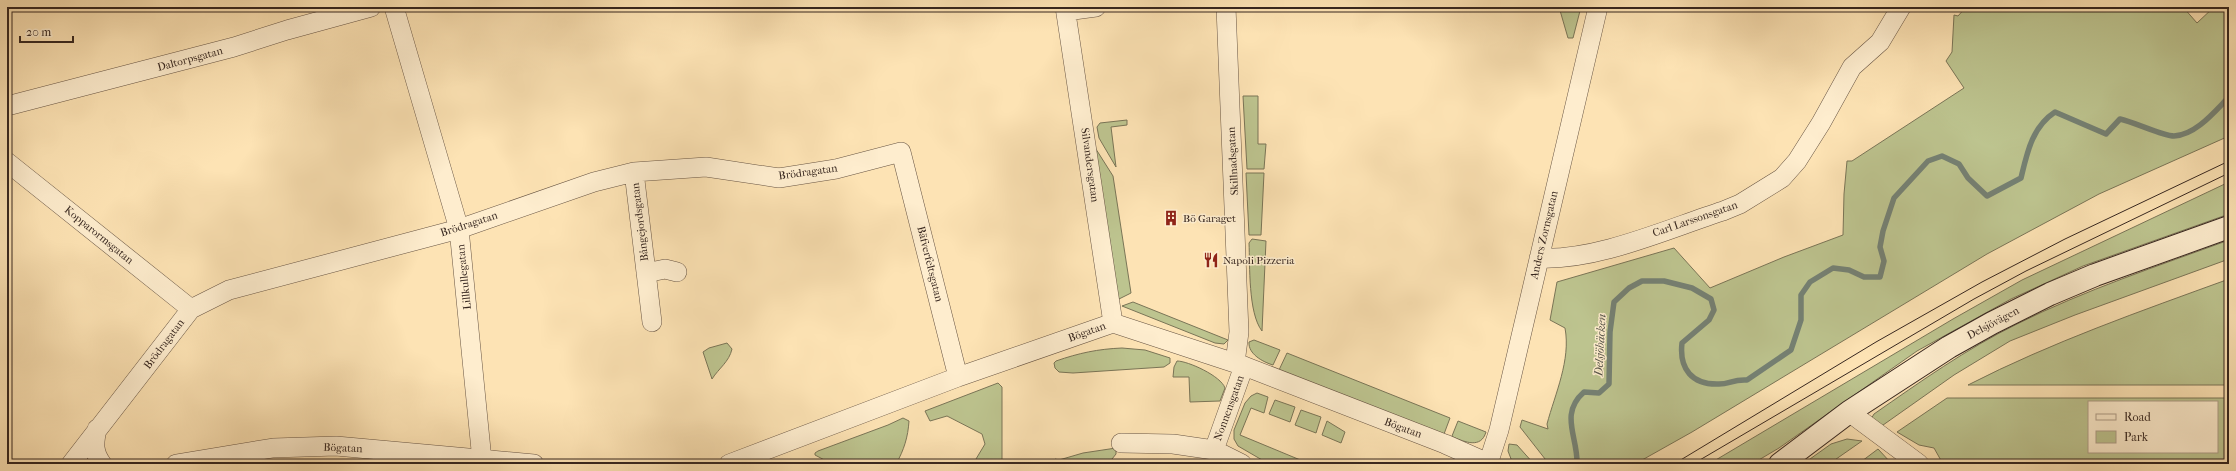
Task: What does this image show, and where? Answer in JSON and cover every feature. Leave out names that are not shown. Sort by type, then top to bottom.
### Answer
[{"type":"street","name":"Daltorpsgatan","points":[[7,106],[234,47],[287,30],[371,7]]},
{"type":"street","name":"Lillkullegatan","points":[[394,7],[459,229],[491,462]]},
{"type":"street","points":[[1065,9],[1096,7]]},
{"type":"street","name":"Skillnadsgatan","points":[[1226,7],[1240,365]]},
{"type":"street","name":"Anders Zornsgatan","points":[[1489,464],[1499,430],[1538,258],[1598,7]]},
{"type":"street","name":"Carl Larssonsgatan","points":[[1538,258],[1557,259],[1615,247],[1723,212],[1740,204],[1782,178],[1797,161],[1821,123],[1852,67],[1880,42],[1901,7]]},
{"type":"street","name":"Silvandersgatan","points":[[1065,9],[1113,322]]},
{"type":"street","name":"Brödragatan","points":[[71,464],[191,309],[229,290],[459,229],[594,182],[634,172],[706,167],[778,178],[836,169],[901,152]]},
{"type":"street","name":"Bäfverfeltsgatan","points":[[901,152],[958,377]]},
{"type":"street","name":"Kopparormsgatan","points":[[7,163],[191,309]]},
{"type":"street","name":"Bångejordsgatan","points":[[634,172],[652,322]]},
{"type":"street","name":"Delsjövägen","points":[[1780,464],[1849,412],[1948,347],[2020,309],[2095,276],[2229,227]]},
{"type":"street","name":"Bångejordsgatan","points":[[646,273],[665,269],[677,272]]},
{"type":"street","name":"Bögatan","points":[[729,464],[958,377],[1113,322],[1240,365],[1489,464]]},
{"type":"street","name":"Nonnensgatan","points":[[1214,450],[1240,365]]},
{"type":"street","points":[[1849,412],[1919,464]]},
{"type":"street","points":[[97,429],[94,445],[96,457],[102,464]]},
{"type":"street","name":"Nonnensgatan","points":[[1121,443],[1173,444],[1214,450],[1242,464]]},
{"type":"street","name":"Bögatan","points":[[176,464],[274,456],[336,446],[491,462],[534,464]]},
{"type":"green space","points":[[1559,7],[1581,7],[1573,38],[1568,38]]},
{"type":"green space","points":[[1966,7],[2183,7],[2197,23],[2214,7],[2229,7],[2229,136],[2099,194],[1987,254],[1692,432],[1635,464],[1549,464],[1520,427],[1522,420],[1548,429],[1547,424],[1561,377],[1566,352],[1565,328],[1550,320],[1557,282],[1674,248],[1710,288],[1784,257],[1843,235],[1844,194],[1847,161],[1852,161],[1964,88],[1946,61],[1952,52],[1954,15],[1958,16]]},
{"type":"green space","points":[[1243,96],[1258,96],[1258,144],[1266,144],[1264,169],[1247,169]]},
{"type":"green space","points":[[1127,120],[1127,125],[1111,127],[1116,167],[1099,138],[1097,127],[1100,123]]},
{"type":"green space","points":[[1094,146],[1113,176],[1131,293],[1117,300]]},
{"type":"green space","points":[[1246,173],[1264,173],[1261,235],[1249,235]]},
{"type":"green space","points":[[2229,182],[2229,214],[2083,266],[2011,299],[1917,351],[1779,448],[1752,464],[1709,464],[1953,319],[2022,280]]},
{"type":"green space","points":[[1252,239],[1266,241],[1262,331],[1257,323],[1252,301],[1249,243]]},
{"type":"green space","points":[[2229,240],[2229,259],[2075,315],[2010,341],[1954,375],[1876,430],[1871,419],[1874,414],[1944,366],[1998,334],[2095,289]]},
{"type":"green space","points":[[2229,279],[2229,385],[1968,385],[2000,369],[2064,341]]},
{"type":"green space","points":[[1133,302],[1228,340],[1224,344],[1215,343],[1122,306]]},
{"type":"green space","points":[[1254,340],[1280,350],[1273,365],[1261,360],[1254,354],[1249,346],[1249,342]]},
{"type":"green space","points":[[727,343],[732,349],[731,354],[712,379],[703,352],[709,348]]},
{"type":"green space","points":[[1122,348],[1145,350],[1170,358],[1170,363],[1164,367],[1073,373],[1059,372],[1055,368],[1054,363],[1056,361],[1097,350]]},
{"type":"green space","points":[[1287,353],[1450,418],[1444,434],[1279,370]]},
{"type":"green space","points":[[1177,361],[1196,366],[1211,374],[1222,383],[1225,388],[1220,401],[1190,402],[1189,377],[1173,377],[1174,367]]},
{"type":"green space","points":[[998,383],[1002,387],[1002,459],[999,464],[973,464],[985,444],[982,434],[947,416],[930,421],[925,411]]},
{"type":"green space","points":[[1257,393],[1268,397],[1264,413],[1251,408],[1240,435],[1310,464],[1269,464],[1238,446],[1234,439],[1234,430],[1245,403],[1251,396]]},
{"type":"green space","points":[[1947,398],[2229,398],[2229,464],[1943,464],[1934,448],[1919,445],[1897,432]]},
{"type":"green space","points":[[1275,400],[1295,407],[1290,422],[1269,414]]},
{"type":"green space","points":[[1301,410],[1321,417],[1316,433],[1295,425]]},
{"type":"green space","points":[[903,418],[909,421],[908,432],[896,464],[832,464],[815,455],[818,451]]},
{"type":"green space","points":[[1327,421],[1345,432],[1341,443],[1322,435]]},
{"type":"green space","points":[[1458,421],[1486,432],[1484,437],[1480,441],[1472,443],[1453,437],[1452,436]]},
{"type":"green space","points":[[1847,439],[1862,441],[1829,464],[1803,464],[1831,444]]},
{"type":"green space","points":[[1509,444],[1517,445],[1534,464],[1513,464],[1508,451]]},
{"type":"green space","points":[[1116,448],[1116,454],[1108,464],[1052,464],[1055,459],[1059,460],[1083,453]]},
{"type":"green space","points":[[1878,449],[1892,464],[1858,464]]},
{"type":"waterway","name":"Delsjöbäcken","points":[[1577,464],[1577,454],[1571,417],[1572,409],[1584,392],[1599,393],[1609,384],[1610,332],[1614,302],[1629,288],[1642,281],[1664,281],[1692,288],[1711,299],[1714,310],[1709,320],[1682,343],[1685,368],[1689,374],[1701,382],[1710,384],[1723,384],[1738,380],[1747,380],[1791,350],[1801,320],[1801,295],[1810,282],[1833,268],[1849,270],[1864,277],[1880,277],[1884,261],[1880,247],[1883,231],[1894,198],[1928,161],[1942,156],[1959,164],[1968,178],[1987,196],[2021,178],[2028,150],[2036,133],[2047,118],[2055,112],[2106,134],[2120,119],[2163,134],[2174,136],[2182,135],[2197,127],[2229,97]]},
{"type":"waterway","points":[[1971,462],[1977,464]]},
{"type":"tram line","points":[[1674,464],[1876,342],[1982,282],[2065,239],[2229,161]]},
{"type":"tram line","points":[[1693,464],[1974,299],[2026,271],[2229,173]]},
{"type":"place","name":"Bö Garaget","points":[[1171,218]]},
{"type":"place","name":"Napoli Pizzeria","points":[[1211,260]]}]
